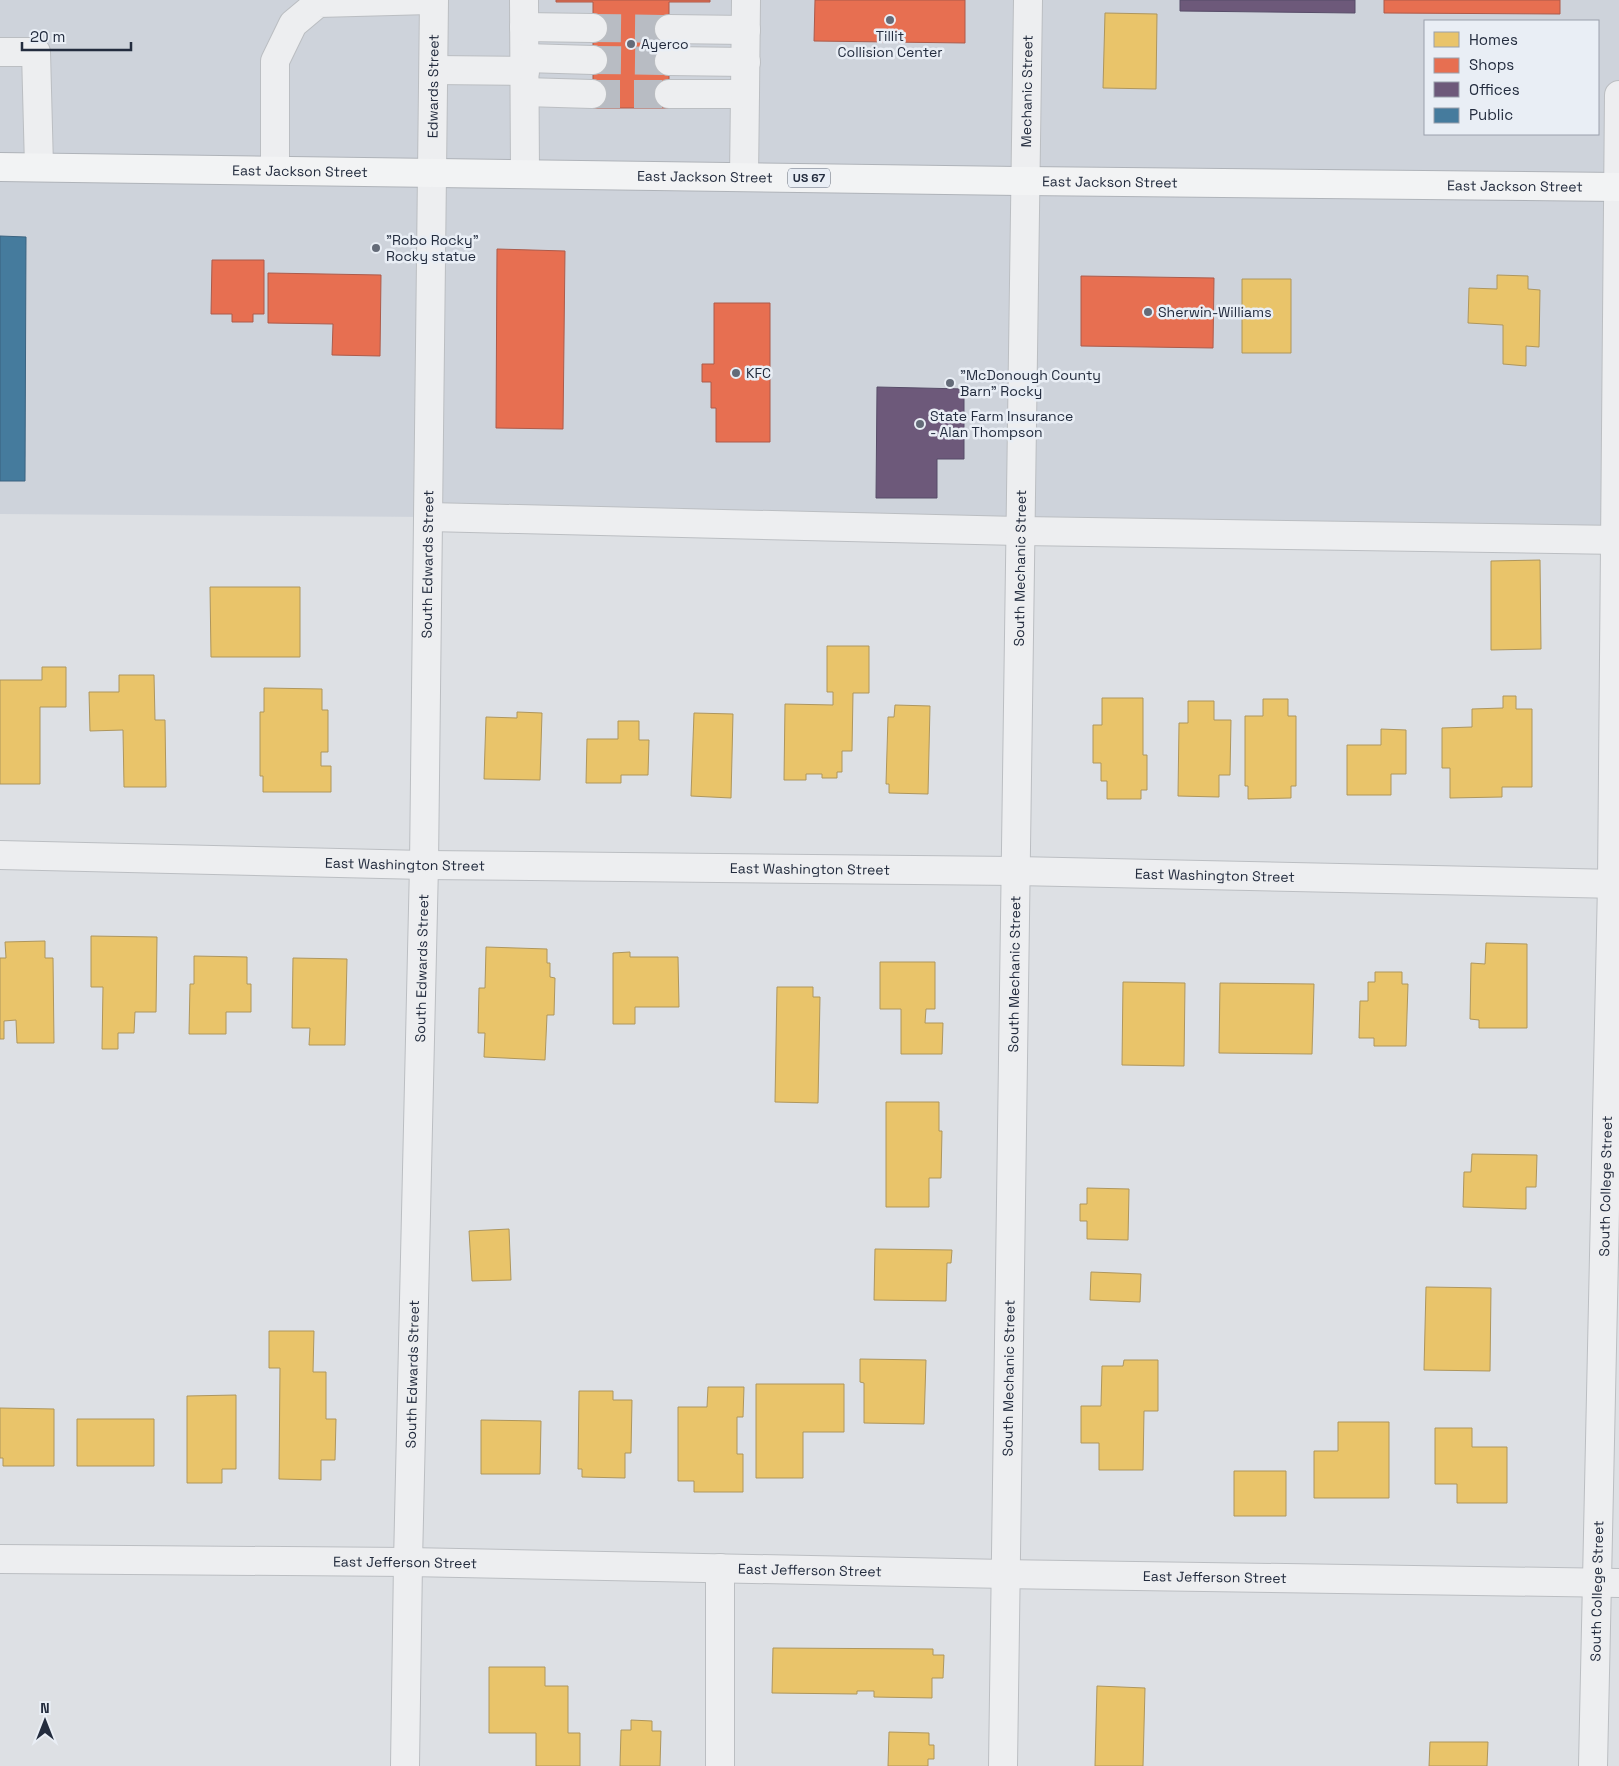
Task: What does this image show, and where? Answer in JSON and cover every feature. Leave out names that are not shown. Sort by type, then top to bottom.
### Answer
[{"type":"highway","name":"East Jackson Street","points":[[0,167],[1618,187]]},
{"type":"street","points":[[275,170],[275,61],[292,24],[318,2],[432,0]]},
{"type":"street","name":"Edwards Street","points":[[432,0],[434,70],[433,172]]},
{"type":"street","points":[[524,0],[525,173]]},
{"type":"street","points":[[744,177],[746,0]]},
{"type":"street","name":"Mechanic Street","points":[[1025,181],[1028,0]]},
{"type":"street","points":[[524,27],[593,28]]},
{"type":"street","points":[[668,29],[746,30]]},
{"type":"street","points":[[0,52],[36,52],[39,167]]},
{"type":"street","points":[[525,74],[593,60]]},
{"type":"street","points":[[668,61],[746,62]]},
{"type":"street","points":[[434,70],[525,74],[592,94]]},
{"type":"street","points":[[669,94],[745,94]]},
{"type":"street","name":"South College Street","points":[[1593,1766],[1608,1582],[1615,884],[1619,95]]},
{"type":"street","name":"South Edwards Street","points":[[405,1766],[424,864],[433,172]]},
{"type":"street","name":"South Mechanic Street","points":[[1003,1766],[1025,181]]},
{"type":"street","points":[[429,518],[1021,531],[1617,540]]},
{"type":"street","name":"East Washington Street","points":[[0,855],[424,864],[1016,871],[1615,884]]},
{"type":"street","name":"East Jefferson Street","points":[[0,1559],[408,1562],[1006,1574],[1608,1582]]},
{"type":"street","points":[[720,1568],[720,1766]]},
{"type":"shaded area","points":[[0,0],[1619,0],[1619,540],[429,517],[0,514]]},
{"type":"building: Homes","points":[[1105,13],[1157,14],[1156,89],[1103,88]]},
{"type":"building: Homes","points":[[1497,275],[1528,276],[1528,289],[1540,290],[1539,347],[1526,346],[1526,366],[1503,364],[1503,325],[1468,323],[1469,288],[1497,289]]},
{"type":"building: Homes","points":[[1242,279],[1291,279],[1291,353],[1242,353]]},
{"type":"building: Homes","points":[[1540,560],[1541,649],[1491,650],[1491,561]]},
{"type":"building: Homes","points":[[210,587],[300,587],[300,657],[211,657]]},
{"type":"building: Homes","points":[[827,646],[869,646],[869,693],[853,693],[852,751],[842,751],[842,772],[837,772],[837,778],[822,778],[822,774],[806,774],[806,780],[784,780],[785,704],[833,705],[833,692],[827,692]]},
{"type":"building: Homes","points":[[42,667],[66,667],[66,707],[40,707],[40,784],[0,784],[0,680],[42,680]]},
{"type":"building: Homes","points":[[119,675],[154,675],[155,720],[165,720],[166,787],[124,787],[123,730],[90,731],[89,692],[119,692]]},
{"type":"building: Homes","points":[[264,688],[322,689],[322,710],[328,710],[328,752],[321,752],[321,766],[331,766],[331,792],[263,792],[263,776],[260,776],[260,712],[264,712]]},
{"type":"building: Homes","points":[[1503,696],[1516,696],[1516,709],[1532,709],[1532,787],[1502,787],[1502,797],[1450,798],[1450,768],[1442,768],[1442,728],[1472,727],[1472,709],[1503,708]]},
{"type":"building: Homes","points":[[1102,698],[1143,698],[1143,755],[1147,755],[1147,790],[1141,790],[1141,799],[1107,799],[1107,781],[1101,781],[1101,763],[1093,763],[1093,725],[1102,725]]},
{"type":"building: Homes","points":[[1263,699],[1288,699],[1288,716],[1296,716],[1296,786],[1291,786],[1291,798],[1248,799],[1248,786],[1245,786],[1245,716],[1263,716]]},
{"type":"building: Homes","points":[[1188,701],[1214,701],[1214,720],[1231,720],[1230,775],[1219,775],[1219,797],[1178,796],[1179,723],[1188,723]]},
{"type":"building: Homes","points":[[895,705],[930,706],[928,794],[889,793],[889,784],[886,784],[888,717],[894,717]]},
{"type":"building: Homes","points":[[517,712],[542,713],[540,780],[484,779],[486,717],[517,718]]},
{"type":"building: Homes","points":[[694,713],[733,714],[731,798],[691,796]]},
{"type":"building: Homes","points":[[618,721],[639,721],[639,740],[649,740],[648,775],[621,775],[621,783],[586,783],[587,739],[618,739]]},
{"type":"building: Homes","points":[[1381,729],[1406,730],[1406,774],[1391,774],[1391,795],[1347,795],[1347,745],[1381,745]]},
{"type":"building: Homes","points":[[91,936],[157,937],[156,1012],[135,1012],[134,1033],[118,1033],[118,1049],[102,1049],[103,987],[91,987]]},
{"type":"building: Homes","points":[[45,941],[45,958],[53,958],[54,1043],[17,1043],[16,1020],[4,1021],[4,1039],[0,1039],[0,958],[6,958],[5,942]]},
{"type":"building: Homes","points":[[1486,943],[1527,944],[1527,1028],[1479,1028],[1479,1020],[1470,1019],[1471,963],[1485,964]]},
{"type":"building: Homes","points":[[486,947],[547,949],[550,977],[555,978],[554,1015],[547,1015],[545,1060],[484,1057],[485,1033],[478,1033],[479,988],[485,988]]},
{"type":"building: Homes","points":[[630,952],[630,957],[678,957],[679,1007],[635,1007],[635,1024],[613,1024],[613,953]]},
{"type":"building: Homes","points":[[194,956],[247,957],[247,984],[251,984],[251,1012],[226,1012],[226,1034],[189,1034],[190,984],[194,984]]},
{"type":"building: Homes","points":[[293,958],[347,959],[345,1045],[309,1045],[310,1028],[292,1028]]},
{"type":"building: Homes","points":[[880,962],[935,962],[935,1009],[926,1009],[925,1023],[943,1023],[942,1054],[901,1054],[901,1009],[880,1009]]},
{"type":"building: Homes","points":[[1375,972],[1402,972],[1402,984],[1408,984],[1406,1046],[1374,1046],[1374,1038],[1359,1038],[1360,1001],[1368,1001],[1368,982],[1375,982]]},
{"type":"building: Homes","points":[[1123,982],[1185,983],[1184,1066],[1122,1065]]},
{"type":"building: Homes","points":[[1220,983],[1314,984],[1312,1054],[1219,1053]]},
{"type":"building: Homes","points":[[777,987],[813,987],[813,997],[820,997],[818,1103],[775,1102]]},
{"type":"building: Homes","points":[[886,1102],[939,1102],[939,1131],[942,1131],[941,1178],[929,1178],[929,1207],[886,1207]]},
{"type":"building: Homes","points":[[1472,1154],[1537,1155],[1536,1187],[1526,1187],[1526,1209],[1463,1207],[1464,1172],[1471,1172]]},
{"type":"building: Homes","points":[[1087,1188],[1129,1189],[1128,1240],[1087,1239],[1087,1221],[1080,1221],[1080,1204],[1087,1204]]},
{"type":"building: Homes","points":[[509,1229],[511,1280],[472,1281],[469,1231]]},
{"type":"building: Homes","points":[[875,1249],[952,1250],[951,1263],[947,1263],[946,1301],[874,1300]]},
{"type":"building: Homes","points":[[1091,1272],[1141,1274],[1140,1302],[1090,1300]]},
{"type":"building: Homes","points":[[1426,1287],[1491,1288],[1490,1371],[1424,1370]]},
{"type":"building: Homes","points":[[269,1331],[314,1331],[313,1372],[326,1372],[326,1419],[336,1419],[335,1460],[321,1460],[321,1480],[279,1479],[280,1368],[269,1368]]},
{"type":"building: Homes","points":[[860,1359],[926,1360],[924,1424],[864,1423],[864,1383],[860,1382]]},
{"type":"building: Homes","points":[[1124,1360],[1158,1360],[1158,1411],[1144,1411],[1143,1470],[1099,1470],[1099,1443],[1081,1443],[1081,1406],[1101,1406],[1102,1366],[1123,1366]]},
{"type":"building: Homes","points":[[756,1384],[844,1384],[844,1432],[803,1432],[803,1478],[756,1478]]},
{"type":"building: Homes","points":[[708,1387],[744,1387],[743,1417],[737,1417],[737,1454],[743,1454],[743,1492],[694,1492],[694,1481],[678,1481],[678,1407],[707,1407]]},
{"type":"building: Homes","points":[[579,1391],[613,1391],[613,1400],[632,1400],[631,1453],[625,1453],[625,1478],[582,1477],[582,1469],[578,1469]]},
{"type":"building: Homes","points":[[236,1395],[236,1469],[222,1469],[222,1483],[187,1483],[187,1396]]},
{"type":"building: Homes","points":[[0,1408],[54,1409],[54,1466],[3,1466],[3,1458],[0,1458]]},
{"type":"building: Homes","points":[[77,1419],[154,1419],[154,1466],[77,1466]]},
{"type":"building: Homes","points":[[481,1420],[541,1421],[540,1474],[481,1474]]},
{"type":"building: Homes","points":[[1338,1422],[1389,1422],[1389,1498],[1314,1498],[1314,1451],[1338,1451]]},
{"type":"building: Homes","points":[[1435,1428],[1472,1428],[1472,1447],[1507,1447],[1507,1503],[1457,1503],[1457,1484],[1435,1484]]},
{"type":"building: Homes","points":[[1234,1471],[1286,1471],[1286,1516],[1234,1516]]},
{"type":"building: Homes","points":[[773,1648],[933,1649],[933,1655],[944,1655],[943,1678],[932,1678],[932,1698],[874,1697],[874,1691],[857,1691],[857,1694],[772,1693]]},
{"type":"building: Homes","points":[[489,1667],[545,1667],[545,1686],[568,1686],[568,1733],[580,1733],[580,1766],[536,1766],[536,1733],[489,1733]]},
{"type":"building: Homes","points":[[1097,1686],[1145,1688],[1143,1766],[1095,1766]]},
{"type":"building: Homes","points":[[631,1720],[652,1721],[652,1731],[661,1731],[660,1766],[620,1766],[621,1730],[631,1730]]},
{"type":"building: Homes","points":[[889,1732],[929,1733],[929,1745],[934,1745],[934,1759],[928,1759],[928,1766],[888,1766]]},
{"type":"building: Homes","points":[[1430,1742],[1488,1742],[1487,1766],[1429,1766]]},
{"type":"building: Shops","name":"Ayerco","points":[[556,0],[710,0],[710,2],[669,2],[669,108],[593,108],[593,2],[556,2]]},
{"type":"building: Shops","name":"Tillit Collision Center","points":[[815,0],[965,0],[965,43],[814,41]]},
{"type":"building: Shops","points":[[1384,0],[1560,0],[1560,14],[1384,13]]},
{"type":"building: Shops","points":[[497,249],[565,251],[563,429],[496,428]]},
{"type":"building: Shops","points":[[212,260],[264,260],[264,314],[253,314],[253,322],[232,322],[232,314],[211,314]]},
{"type":"building: Shops","points":[[268,273],[381,275],[380,356],[332,355],[333,324],[268,323]]},
{"type":"building: Shops","name":"Sherwin-Williams","points":[[1081,276],[1214,278],[1213,348],[1081,346]]},
{"type":"building: Shops","name":"KFC","points":[[714,303],[770,303],[770,442],[716,442],[716,408],[711,408],[711,382],[702,382],[702,364],[714,364]]},
{"type":"building: Offices","points":[[1180,0],[1355,0],[1355,13],[1180,11]]},
{"type":"building: Offices","name":"State Farm Insurance - Alan Thompson","points":[[877,387],[964,389],[964,459],[937,459],[937,498],[876,498]]},
{"type":"building: Public","points":[[0,236],[26,237],[25,481],[0,481]]},
{"type":"tunnel","points":[[593,28],[669,29]]},
{"type":"tunnel","points":[[593,60],[669,61]]},
{"type":"tunnel","points":[[592,94],[669,94]]},
{"type":"place","name":"Tillit Collision Center","points":[[890,20]]},
{"type":"place","name":"Ayerco","points":[[631,44]]},
{"type":"place","name":"\"Robo Rocky\" Rocky statue","points":[[376,248]]},
{"type":"place","name":"Sherwin-Williams","points":[[1148,312]]},
{"type":"place","name":"KFC","points":[[736,373]]},
{"type":"place","name":"\"McDonough County Barn\" Rocky","points":[[950,383]]},
{"type":"place","name":"State Farm Insurance - Alan Thompson","points":[[920,424]]}]
